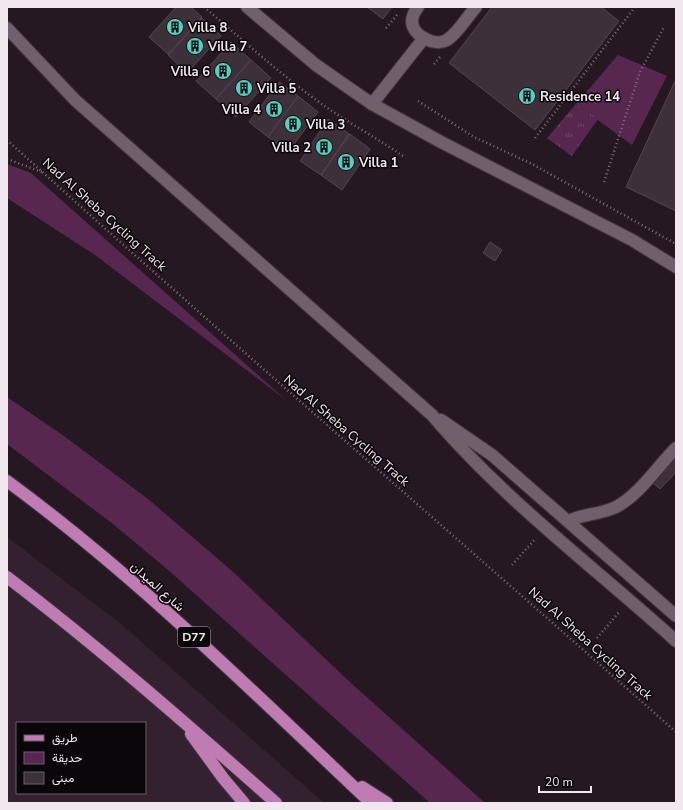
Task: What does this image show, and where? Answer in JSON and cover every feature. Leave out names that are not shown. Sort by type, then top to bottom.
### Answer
[{"type":"main road","name":"شارع الميدان","points":[[7,481],[104,557],[248,686],[371,803]]},
{"type":"main road","points":[[7,577],[57,615],[183,721],[276,803]]},
{"type":"main road","points":[[183,721],[202,751],[244,803]]},
{"type":"main road","points":[[335,769],[387,803]]},
{"type":"street","points":[[247,7],[316,65],[372,104],[441,142],[618,233],[676,267]]},
{"type":"street","points":[[418,7],[412,21],[413,28],[419,35],[435,42],[447,40],[476,7]]},
{"type":"street","points":[[7,28],[80,105],[432,415],[480,468],[676,641]]},
{"type":"street","points":[[372,104],[424,38]]},
{"type":"street","points":[[432,415],[473,441],[492,456],[569,521],[676,616]]},
{"type":"street","points":[[569,521],[577,517],[599,514],[623,503],[676,448]]},
{"type":"path","points":[[204,7],[256,52],[326,107],[374,136],[403,156]]},
{"type":"path","points":[[535,138],[635,7]]},
{"type":"path","points":[[386,28],[399,12]]},
{"type":"path","points":[[604,182],[640,72],[664,27]]},
{"type":"path","points":[[418,101],[474,137],[532,164],[676,244]]},
{"type":"path","name":"Nad Al Sheba Cycling Track","points":[[7,140],[350,446],[676,732]]},
{"type":"path","points":[[7,158],[44,173]]},
{"type":"path","points":[[512,565],[545,526]]},
{"type":"path","points":[[597,638],[630,600]]},
{"type":"shaded area","points":[[7,537],[121,624],[324,803],[7,803]]},
{"type":"green space","points":[[618,55],[667,76],[632,145],[576,104]]},
{"type":"green space","points":[[576,104],[598,119],[572,156],[547,138]]},
{"type":"green space","points":[[7,164],[31,173],[286,400],[95,255],[7,198]]},
{"type":"green space","points":[[7,397],[64,436],[148,499],[231,570],[351,683],[485,803],[430,803],[167,569],[113,524],[7,444]]},
{"type":"building","name":"Villa 8","points":[[176,7],[191,7],[202,17],[168,54],[149,37]]},
{"type":"building","points":[[367,7],[392,7],[383,19]]},
{"type":"building","name":"Residence 14","points":[[492,7],[601,7],[619,21],[535,130],[449,63]]},
{"type":"building","name":"Villa 7","points":[[202,18],[221,36],[187,73],[168,55]]},
{"type":"building","name":"Villa 6","points":[[231,42],[251,60],[216,99],[196,81]]},
{"type":"building","name":"Villa 5","points":[[251,60],[271,78],[236,117],[216,99]]},
{"type":"building","points":[[676,79],[676,211],[626,187]]},
{"type":"building","name":"Villa 4","points":[[279,82],[298,96],[268,137],[249,122]]},
{"type":"building","name":"Villa 3","points":[[298,96],[318,112],[288,152],[268,137]]},
{"type":"building","name":"Villa 2","points":[[328,119],[349,134],[321,175],[300,161]]},
{"type":"building","name":"Villa 1","points":[[350,134],[370,149],[342,190],[321,175]]},
{"type":"building","points":[[490,242],[502,250],[495,261],[483,253]]},
{"type":"building","points":[[672,459],[676,462],[676,472],[660,489],[652,482]]},
{"type":"place","name":"Villa 8","points":[[175,27]]},
{"type":"place","name":"Villa 7","points":[[195,46]]},
{"type":"place","name":"Villa 6","points":[[223,71]]},
{"type":"place","name":"Villa 5","points":[[244,88]]},
{"type":"place","name":"Residence 14","points":[[527,96]]},
{"type":"place","name":"Villa 4","points":[[274,109]]},
{"type":"place","name":"Villa 3","points":[[293,124]]},
{"type":"place","name":"Villa 2","points":[[324,147]]},
{"type":"place","name":"Villa 1","points":[[346,162]]}]
